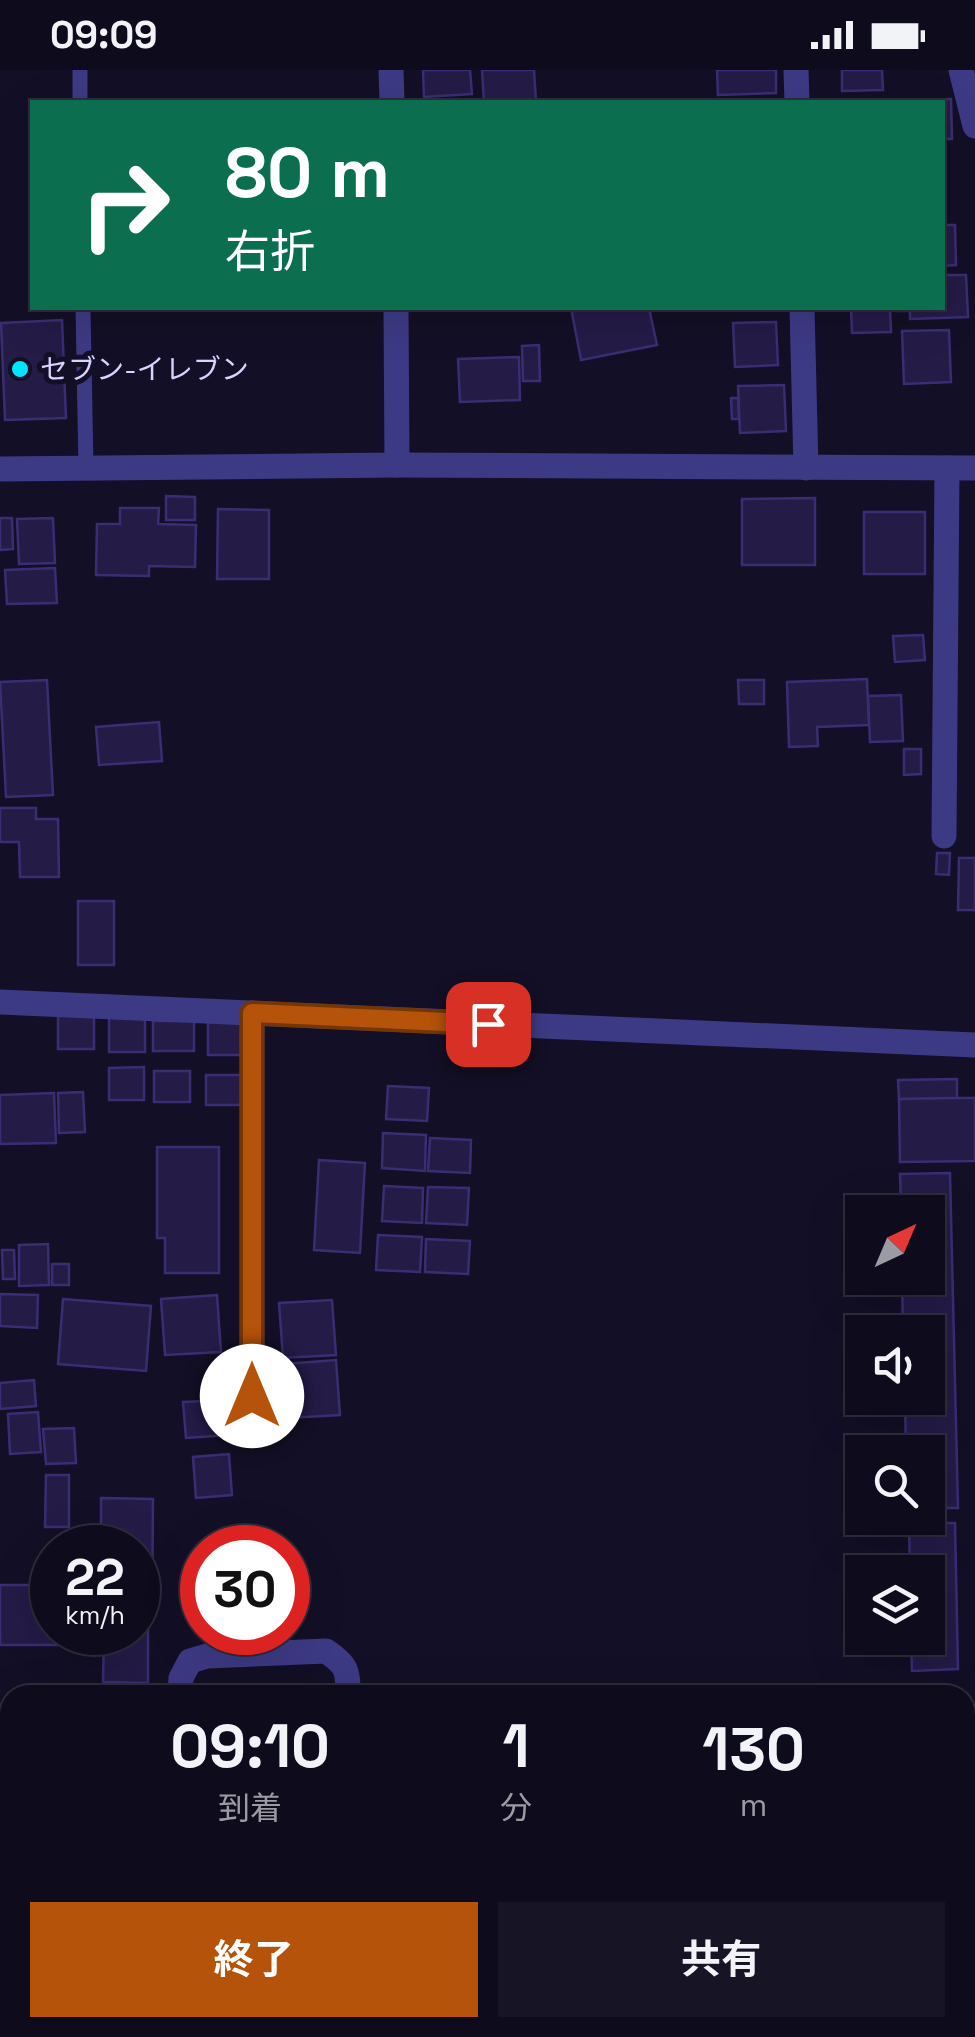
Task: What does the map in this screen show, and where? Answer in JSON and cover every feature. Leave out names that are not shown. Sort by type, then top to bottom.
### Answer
[{"type":"street","points":[[391,70],[392,100]]},
{"type":"street","points":[[796,70],[797,100]]},
{"type":"street","points":[[962,70],[975,126]]},
{"type":"street","points":[[396,310],[397,465]]},
{"type":"street","points":[[802,310],[806,468]]},
{"type":"street","points":[[0,469],[397,465],[975,468]]},
{"type":"street","points":[[944,836],[947,468]]},
{"type":"street","points":[[0,1002],[975,1045]]},
{"type":"street","points":[[252,1013],[252,1434]]},
{"type":"street","points":[[181,1685],[190,1661],[207,1656],[326,1651],[342,1661],[348,1685]]},
{"type":"lane","points":[[80,70],[80,100]]},
{"type":"lane","points":[[83,310],[86,468]]},
{"type":"building","points":[[423,70],[470,70],[472,94],[424,97]]},
{"type":"building","points":[[482,70],[534,70],[536,100],[484,100]]},
{"type":"building","points":[[717,70],[776,70],[776,93],[718,95]]},
{"type":"building","points":[[842,70],[882,70],[883,90],[842,91]]},
{"type":"building","points":[[951,99],[952,139],[945,139],[945,100],[908,100]]},
{"type":"building","points":[[945,225],[955,225],[956,265],[945,266]]},
{"type":"building","points":[[945,275],[966,275],[968,317],[910,319],[910,311],[897,311],[945,310]]},
{"type":"building","points":[[571,310],[649,310],[657,345],[581,360]]},
{"type":"building","points":[[851,310],[890,310],[891,332],[852,333]]},
{"type":"building","points":[[62,320],[66,418],[5,420],[1,323]]},
{"type":"building","points":[[776,322],[778,365],[735,367],[733,323]]},
{"type":"building","points":[[949,330],[951,382],[904,384],[902,331]]},
{"type":"building","points":[[539,345],[540,381],[523,381],[522,346]]},
{"type":"building","points":[[519,357],[520,400],[460,402],[458,359]]},
{"type":"building","points":[[784,385],[786,431],[740,433],[738,386]]},
{"type":"building","points":[[731,398],[738,398],[739,419],[732,419]]},
{"type":"building","points":[[166,496],[195,497],[195,520],[166,520]]},
{"type":"building","points":[[815,498],[815,565],[742,565],[742,499]]},
{"type":"building","points":[[120,508],[159,508],[158,524],[196,525],[195,567],[149,566],[149,576],[96,575],[97,524],[120,524]]},
{"type":"building","points":[[218,509],[269,510],[269,579],[217,579]]},
{"type":"building","points":[[864,512],[925,512],[925,574],[864,574]]},
{"type":"building","points":[[0,518],[12,518],[13,549],[0,550]]},
{"type":"building","points":[[53,518],[55,563],[19,564],[17,519]]},
{"type":"building","points":[[55,568],[57,603],[7,604],[5,570]]},
{"type":"building","points":[[923,635],[925,660],[895,662],[893,636]]},
{"type":"building","points":[[867,679],[869,725],[817,727],[818,746],[789,747],[787,682]]},
{"type":"building","points":[[47,680],[53,795],[6,797],[0,682]]},
{"type":"building","points":[[738,680],[764,680],[764,704],[739,704]]},
{"type":"building","points":[[901,695],[903,741],[870,742],[868,696]]},
{"type":"building","points":[[159,722],[162,761],[99,765],[96,727]]},
{"type":"building","points":[[904,749],[921,749],[921,774],[904,775]]},
{"type":"building","points":[[0,808],[36,808],[36,819],[58,819],[59,877],[20,877],[19,842],[0,842]]},
{"type":"building","points":[[937,853],[950,853],[949,875],[936,874]]},
{"type":"building","points":[[959,858],[975,858],[975,910],[958,910]]},
{"type":"building","points":[[78,901],[114,901],[114,965],[78,965]]},
{"type":"building","points":[[94,1014],[94,1049],[58,1049],[58,1015]]},
{"type":"building","points":[[145,1016],[145,1052],[109,1052],[109,1017]]},
{"type":"building","points":[[153,1021],[194,1021],[194,1051],[153,1051]]},
{"type":"building","points":[[208,1022],[245,1022],[245,1055],[208,1055]]},
{"type":"building","points":[[144,1067],[144,1100],[109,1100],[109,1068]]},
{"type":"building","points":[[154,1071],[190,1071],[190,1102],[154,1102]]},
{"type":"building","points":[[206,1075],[242,1075],[242,1105],[206,1105]]},
{"type":"building","points":[[957,1079],[957,1098],[899,1099],[898,1080]]},
{"type":"building","points":[[388,1086],[429,1088],[427,1121],[386,1119]]},
{"type":"building","points":[[83,1092],[85,1132],[59,1133],[58,1093]]},
{"type":"building","points":[[54,1093],[56,1143],[0,1144],[0,1095]]},
{"type":"building","points":[[975,1098],[975,1161],[900,1162],[899,1099]]},
{"type":"building","points":[[383,1133],[426,1135],[425,1171],[382,1168]]},
{"type":"building","points":[[430,1138],[471,1140],[470,1173],[428,1171]]},
{"type":"building","points":[[157,1147],[219,1147],[219,1273],[165,1273],[165,1238],[157,1238]]},
{"type":"building","points":[[319,1160],[365,1163],[360,1253],[314,1250]]},
{"type":"building","points":[[950,1173],[958,1508],[945,1508],[945,1435],[906,1435],[905,1415],[945,1415],[945,1315],[903,1315],[902,1295],[945,1295],[945,1195],[901,1195],[900,1174]]},
{"type":"building","points":[[384,1186],[423,1188],[422,1223],[382,1221]]},
{"type":"building","points":[[428,1187],[469,1188],[467,1225],[426,1223]]},
{"type":"building","points":[[378,1235],[422,1237],[420,1272],[376,1270]]},
{"type":"building","points":[[426,1239],[470,1241],[468,1274],[425,1272]]},
{"type":"building","points":[[48,1244],[49,1285],[19,1286],[19,1245]]},
{"type":"building","points":[[2,1250],[14,1250],[15,1279],[3,1279]]},
{"type":"building","points":[[52,1264],[69,1264],[69,1285],[52,1285]]},
{"type":"building","points":[[0,1294],[38,1295],[37,1328],[0,1326]]},
{"type":"building","points":[[217,1295],[221,1352],[165,1355],[161,1299]]},
{"type":"building","points":[[63,1299],[151,1306],[146,1371],[58,1364]]},
{"type":"building","points":[[332,1300],[336,1355],[283,1358],[279,1303]]},
{"type":"building","points":[[336,1360],[340,1415],[288,1418],[284,1364]]},
{"type":"building","points":[[34,1380],[36,1406],[0,1409],[0,1383]]},
{"type":"building","points":[[227,1400],[230,1435],[186,1438],[183,1402]]},
{"type":"building","points":[[38,1412],[41,1452],[10,1454],[8,1414]]},
{"type":"building","points":[[74,1428],[76,1463],[46,1464],[43,1429]]},
{"type":"building","points":[[229,1454],[232,1495],[196,1498],[193,1457]]},
{"type":"building","points":[[46,1475],[69,1475],[69,1525],[45,1525]]},
{"type":"building","points":[[101,1498],[153,1499],[153,1525],[101,1525]]},
{"type":"building","points":[[945,1523],[955,1523],[958,1669],[912,1671],[912,1655],[945,1655],[945,1555],[910,1555],[909,1535],[945,1535]]},
{"type":"building","points":[[0,1585],[30,1585],[30,1645],[0,1645]]},
{"type":"building","points":[[104,1655],[148,1655],[148,1683],[103,1682]]},
{"type":"place","name":"セブン-イレブン","points":[[20,369]]},
{"type":"route","points":[[252,1396],[252,1013],[488,1024]]}]
